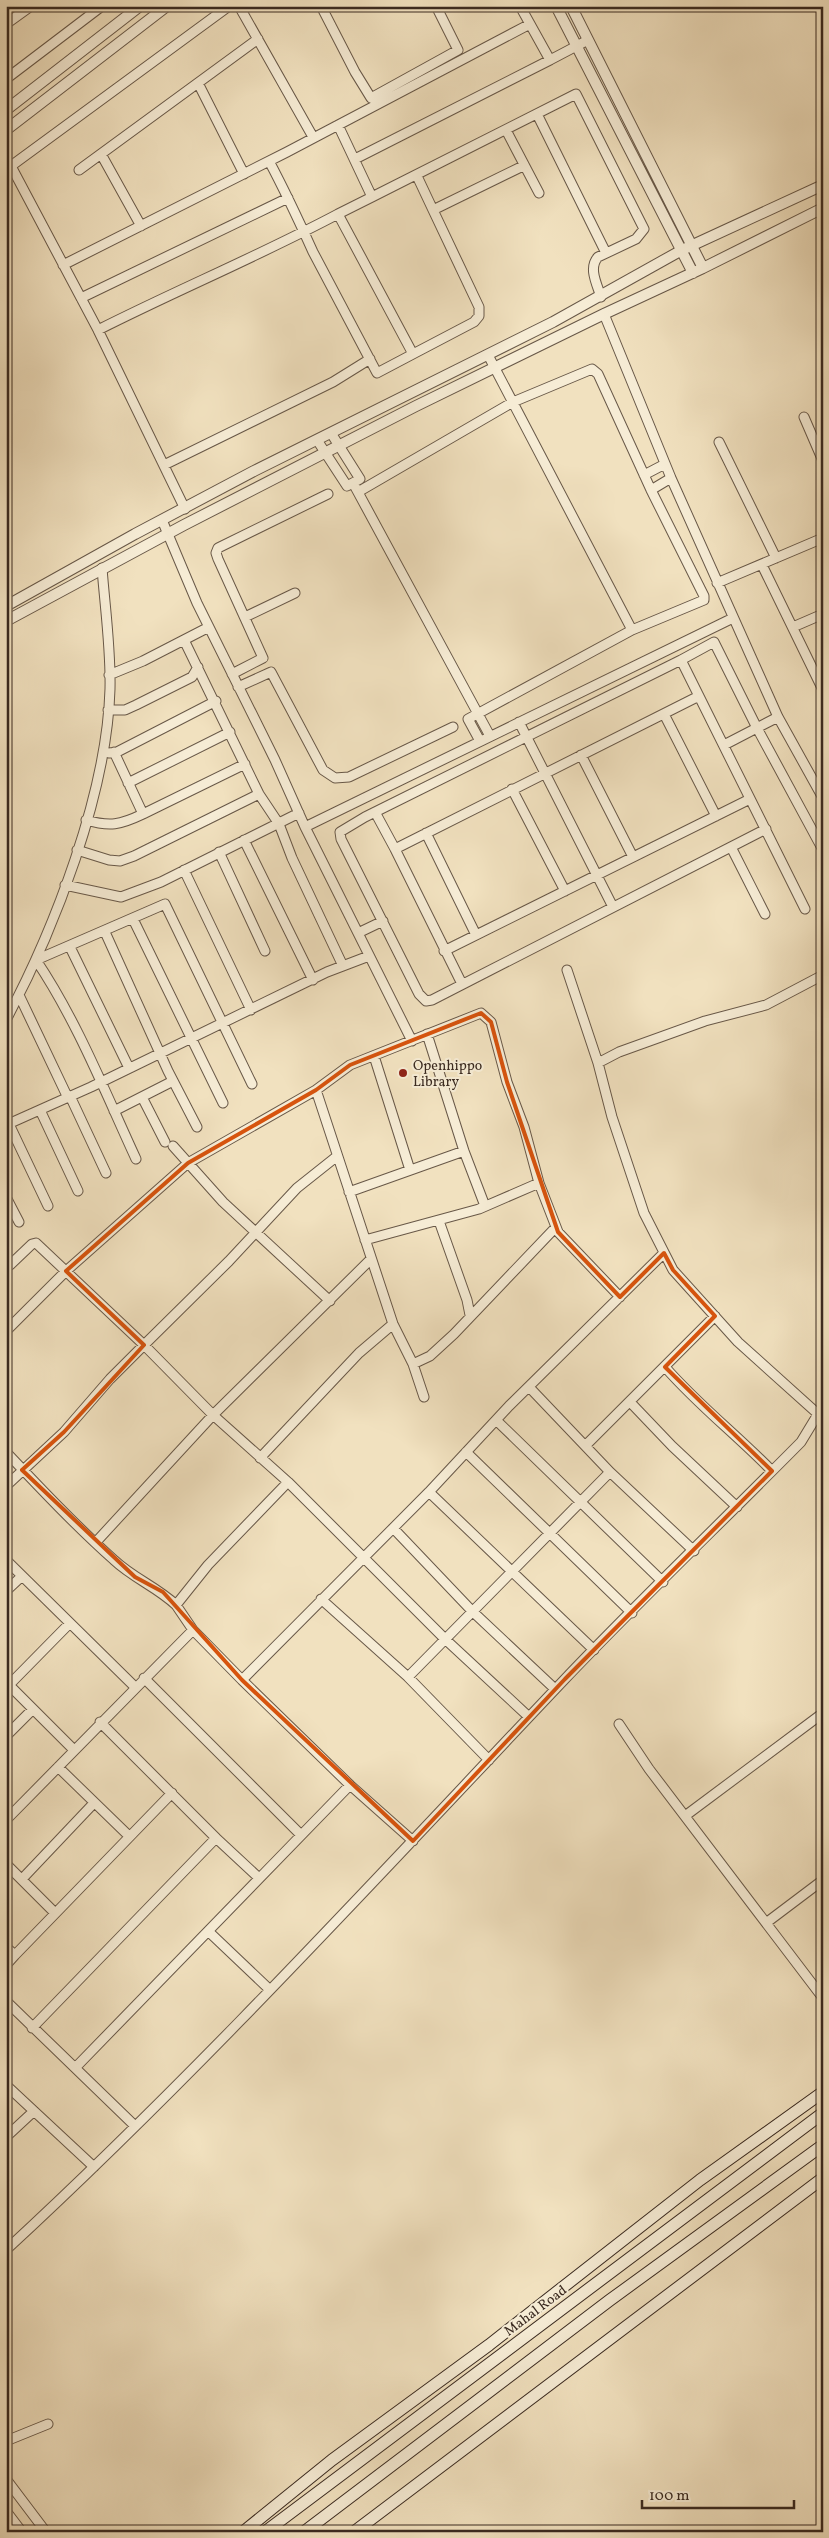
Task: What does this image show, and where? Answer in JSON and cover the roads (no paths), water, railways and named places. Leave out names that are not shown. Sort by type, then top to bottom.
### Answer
[{"type":"main road","points":[[243,2532],[332,2460],[489,2345],[700,2180],[823,2092]]},
{"type":"main road","name":"Mahal Road","points":[[265,2532],[823,2112]]},
{"type":"main road","points":[[304,2532],[610,2300],[823,2145]]},
{"type":"main road","points":[[354,2532],[540,2389],[650,2310],[823,2178]]},
{"type":"street","points":[[6,24],[31,6]]},
{"type":"street","points":[[6,79],[102,6]]},
{"type":"street","points":[[6,110],[140,6]]},
{"type":"street","points":[[6,130],[167,6]]},
{"type":"street","points":[[185,509],[98,330],[11,166],[229,6]]},
{"type":"street","points":[[239,6],[314,137]]},
{"type":"street","points":[[321,6],[355,72],[372,98],[458,50],[436,6]]},
{"type":"street","points":[[520,6],[550,60]]},
{"type":"street","points":[[556,6],[693,273]]},
{"type":"street","points":[[571,6],[703,268]]},
{"type":"street","points":[[63,265],[244,174],[530,24]]},
{"type":"street","points":[[79,170],[258,39]]},
{"type":"street","points":[[355,159],[588,40]]},
{"type":"street","points":[[198,83],[244,174]]},
{"type":"street","points":[[98,330],[304,232],[576,94],[644,229],[636,239],[598,257],[592,268],[601,297]]},
{"type":"street","points":[[536,114],[606,253]]},
{"type":"street","points":[[338,125],[372,197]]},
{"type":"street","points":[[506,130],[523,166],[539,193]]},
{"type":"street","points":[[101,154],[141,226]]},
{"type":"street","points":[[269,161],[377,374],[474,322],[479,316],[479,307],[417,176]]},
{"type":"street","points":[[433,210],[523,166]]},
{"type":"street","points":[[6,606],[162,520],[601,297],[682,250],[693,247],[823,185]]},
{"type":"street","points":[[81,298],[288,198]]},
{"type":"street","points":[[6,621],[168,533],[495,367],[693,273],[823,208]]},
{"type":"street","points":[[338,214],[413,354]]},
{"type":"street","points":[[604,314],[665,464],[717,583],[778,717],[821,792]]},
{"type":"street","points":[[488,355],[632,630]]},
{"type":"street","points":[[164,465],[333,382],[370,359]]},
{"type":"street","points":[[358,492],[513,402],[592,369],[595,370],[651,490],[704,596],[704,600],[632,630],[468,719],[480,741]]},
{"type":"street","points":[[804,417],[823,461]]},
{"type":"street","points":[[317,440],[347,486],[353,483],[360,479],[331,433]]},
{"type":"street","points":[[719,442],[776,558]]},
{"type":"street","points":[[644,475],[665,464]]},
{"type":"street","points":[[651,490],[672,478]]},
{"type":"street","points":[[353,483],[490,736]]},
{"type":"street","points":[[328,494],[218,548],[216,553],[263,658],[323,770],[336,778],[349,777],[453,727]]},
{"type":"street","points":[[162,520],[209,627],[275,760],[305,827],[412,1040]]},
{"type":"street","points":[[717,583],[823,538]]},
{"type":"street","points":[[762,565],[823,690]]},
{"type":"street","points":[[6,1020],[36,960],[65,885],[86,820],[104,753],[110,675],[102,568]]},
{"type":"street","points":[[245,617],[295,593]]},
{"type":"street","points":[[793,627],[823,614]]},
{"type":"street","points":[[305,827],[733,618]]},
{"type":"street","points":[[110,675],[143,661],[209,627]]},
{"type":"street","points":[[184,640],[216,701],[259,794],[279,824],[292,858],[343,966]]},
{"type":"street","points":[[766,829],[426,1001],[419,994],[341,839],[340,832],[375,812],[714,642],[757,728],[823,850]]},
{"type":"street","points":[[232,674],[263,658]]},
{"type":"street","points":[[681,660],[805,908]]},
{"type":"street","points":[[108,710],[125,710],[136,705],[192,677],[198,667]]},
{"type":"street","points":[[238,687],[271,672]]},
{"type":"street","points":[[395,849],[699,696]]},
{"type":"street","points":[[104,753],[114,752],[216,701]]},
{"type":"street","points":[[664,714],[716,816]]},
{"type":"street","points":[[724,745],[778,717]]},
{"type":"street","points":[[519,722],[613,907]]},
{"type":"street","points":[[128,784],[230,732]]},
{"type":"street","points":[[114,752],[143,814]]},
{"type":"street","points":[[581,755],[633,857]]},
{"type":"street","points":[[86,820],[106,826],[120,823],[143,814],[245,764]]},
{"type":"street","points":[[512,789],[565,891]]},
{"type":"street","points":[[76,850],[120,861],[134,856],[259,794]]},
{"type":"street","points":[[444,951],[750,799]]},
{"type":"street","points":[[375,812],[462,984]]},
{"type":"street","points":[[65,885],[121,897],[161,882],[299,813]]},
{"type":"street","points":[[426,834],[476,935]]},
{"type":"street","points":[[244,840],[313,980]]},
{"type":"street","points":[[731,846],[765,914]]},
{"type":"street","points":[[219,852],[265,951]]},
{"type":"street","points":[[184,870],[251,1010]]},
{"type":"street","points":[[36,960],[70,947],[165,904],[224,1022],[252,1084]]},
{"type":"street","points":[[134,919],[223,1103]]},
{"type":"street","points":[[358,933],[382,921]]},
{"type":"street","points":[[104,932],[173,1081],[197,1127]]},
{"type":"street","points":[[70,947],[130,1068]]},
{"type":"street","points":[[48,1206],[8,1124],[101,1082],[343,966],[370,956]]},
{"type":"street","points":[[36,960],[58,994],[136,1159]]},
{"type":"street","points":[[6,2250],[136,2126],[413,1842],[556,1689],[801,1442],[820,1414],[738,1342],[673,1270],[644,1213],[612,1117],[598,1063],[567,970]]},
{"type":"street","points":[[598,1063],[619,1052],[696,1024],[766,1004],[823,975]]},
{"type":"street","points":[[19,995],[106,1173]]},
{"type":"street","points":[[6,1331],[66,1271],[188,1163],[316,1090],[350,1065],[481,1013],[491,1022],[507,1082],[524,1127],[539,1183],[556,1226],[569,1245],[620,1297]]},
{"type":"street","points":[[427,1034],[464,1151],[485,1206]]},
{"type":"street","points":[[374,1056],[410,1170]]},
{"type":"street","points":[[114,1111],[173,1081]]},
{"type":"street","points":[[316,1090],[336,1157],[366,1240],[370,1260],[393,1324],[413,1364],[424,1397]]},
{"type":"street","points":[[142,1097],[169,1144],[223,1202],[256,1230],[330,1301]]},
{"type":"street","points":[[40,1110],[78,1191]]},
{"type":"street","points":[[349,1192],[464,1151]]},
{"type":"street","points":[[6,1486],[64,1432],[110,1379],[229,1261],[256,1230],[298,1188],[336,1157]]},
{"type":"street","points":[[366,1240],[439,1221],[485,1206],[539,1183]]},
{"type":"street","points":[[6,1196],[19,1222]]},
{"type":"street","points":[[439,1221],[468,1300],[470,1315]]},
{"type":"street","points":[[413,1364],[430,1356],[556,1226]]},
{"type":"street","points":[[10,1265],[32,1244],[36,1243],[144,1345],[213,1415],[288,1482],[445,1639],[529,1717]]},
{"type":"street","points":[[242,1680],[429,1492],[528,1387],[664,1252]]},
{"type":"street","points":[[96,1542],[213,1415],[370,1260]]},
{"type":"street","points":[[586,1445],[715,1316]]},
{"type":"street","points":[[260,1458],[359,1353],[393,1324]]},
{"type":"street","points":[[665,1367],[689,1394],[736,1434],[772,1471]]},
{"type":"street","points":[[528,1387],[610,1472],[694,1551]]},
{"type":"street","points":[[630,1402],[672,1446],[737,1507]]},
{"type":"street","points":[[496,1420],[663,1582]]},
{"type":"street","points":[[6,1452],[96,1542],[135,1577],[163,1592],[176,1605],[193,1630],[242,1680],[350,1786],[413,1842]]},
{"type":"street","points":[[466,1452],[632,1613]]},
{"type":"street","points":[[408,1677],[610,1472]]},
{"type":"street","points":[[176,1605],[208,1565],[288,1482]]},
{"type":"street","points":[[429,1492],[510,1572],[594,1650]]},
{"type":"street","points":[[393,1528],[472,1611],[556,1689]]},
{"type":"street","points":[[6,1560],[135,1687]]},
{"type":"street","points":[[6,1591],[22,1576]]},
{"type":"street","points":[[321,1599],[408,1677],[488,1760]]},
{"type":"street","points":[[70,1623],[7,1684],[73,1750]]},
{"type":"street","points":[[6,1820],[58,1768],[100,1722],[193,1630]]},
{"type":"street","points":[[144,1678],[301,1835]]},
{"type":"street","points":[[6,1736],[33,1709]]},
{"type":"street","points":[[685,1816],[823,1713]]},
{"type":"street","points":[[100,1722],[216,1838],[259,1878]]},
{"type":"street","points":[[619,1724],[685,1816],[823,1998]]},
{"type":"street","points":[[58,1768],[128,1836]]},
{"type":"street","points":[[76,2067],[350,1786]]},
{"type":"street","points":[[6,1965],[128,1836],[172,1793]]},
{"type":"street","points":[[22,1879],[94,1804]]},
{"type":"street","points":[[32,2028],[216,1838]]},
{"type":"street","points":[[6,1864],[56,1913]]},
{"type":"street","points":[[766,1924],[823,1880]]},
{"type":"street","points":[[208,1930],[269,1989]]},
{"type":"street","points":[[6,1946],[15,1955]]},
{"type":"street","points":[[6,2001],[136,2126]]},
{"type":"street","points":[[6,2085],[94,2167]]},
{"type":"street","points":[[6,2137],[34,2111]]},
{"type":"street","points":[[6,2441],[48,2424]]},
{"type":"street","points":[[6,2479],[46,2532]]},
{"type":"street","points":[[6,2511],[22,2532]]},
{"type":"place","name":"Openhippo Library","points":[[403,1073]]}]
